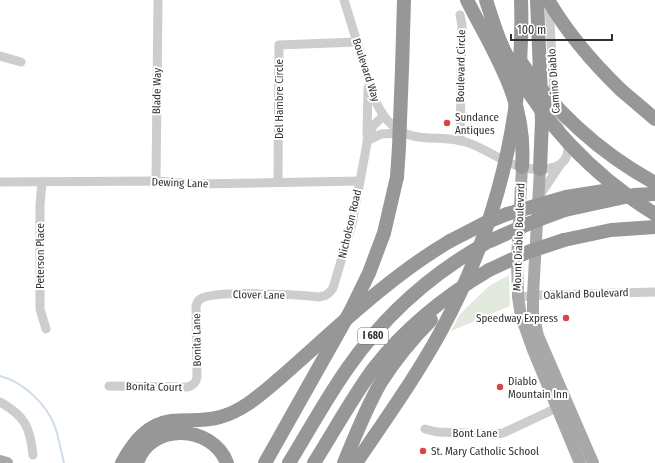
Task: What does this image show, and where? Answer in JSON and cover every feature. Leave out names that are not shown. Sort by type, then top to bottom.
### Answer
[{"type":"highway","points":[[265,463],[347,318],[375,260],[384,233],[397,177],[404,0]]},
{"type":"highway","points":[[467,0],[504,72],[514,95],[522,129],[522,167]]},
{"type":"highway","points":[[486,0],[513,51],[548,98],[592,141],[627,167],[655,183]]},
{"type":"highway","points":[[486,0],[506,54],[546,117],[591,166],[613,185],[655,214]]},
{"type":"highway","points":[[356,463],[441,332],[469,273],[488,225],[504,169],[514,117],[520,65],[521,0]]},
{"type":"highway","points":[[537,0],[542,121],[540,169]]},
{"type":"highway","points":[[549,0],[562,23],[596,65],[621,90],[655,119]]},
{"type":"highway","points":[[122,463],[137,440],[147,431],[171,421],[204,420],[226,416],[245,406],[279,379],[385,285],[429,253],[485,223],[507,214],[566,204],[604,191],[634,195],[655,194]]},
{"type":"highway","name":"I 680","points":[[289,463],[347,370],[365,345],[385,322],[411,297],[463,257],[490,241],[530,223],[566,204]]},
{"type":"highway","name":"I 680","points":[[314,463],[357,392],[393,345],[414,324],[463,286],[489,270],[528,252],[564,240],[611,230],[655,227]]},
{"type":"highway","points":[[344,463],[373,397],[407,346],[428,324],[489,270]]},
{"type":"highway","points":[[137,463],[138,457],[153,441],[164,435],[180,432],[193,434],[210,441],[220,451],[227,463]]},
{"type":"main road","name":"Mount Diablo Boulevard","points":[[522,167],[517,260],[518,297],[521,316],[530,343],[593,463]]},
{"type":"main road","name":"Mount Diablo Boulevard","points":[[540,169],[532,295],[533,313],[538,336],[580,463]]},
{"type":"main road","points":[[0,461],[7,463]]},
{"type":"street","name":"Blade Way","points":[[156,181],[158,0]]},
{"type":"street","name":"Boulevard Way","points":[[344,0],[376,102],[383,116],[390,124],[402,133],[412,137],[448,139],[472,144],[522,167]]},
{"type":"street","name":"Camino Diablo","points":[[549,0],[555,115],[569,148],[565,161],[560,165]]},
{"type":"street","name":"Boulevard Circle","points":[[460,15],[462,25],[460,141]]},
{"type":"street","name":"Del Hambre Circle","points":[[278,182],[279,46],[357,42]]},
{"type":"street","points":[[0,56],[21,62]]},
{"type":"street","name":"Nicholson Road","points":[[319,297],[330,293],[333,288],[352,224],[366,141],[368,78]]},
{"type":"street","name":"Nicholson Road","points":[[366,141],[374,126],[383,116]]},
{"type":"street","name":"Boulevard Way","points":[[366,141],[381,134],[402,133]]},
{"type":"street","points":[[522,167],[540,169],[560,165]]},
{"type":"street","points":[[538,198],[560,165]]},
{"type":"street","name":"Dewing Lane","points":[[0,182],[156,181],[198,184],[360,181]]},
{"type":"street","name":"Peterson Place","points":[[42,182],[40,205],[40,309],[46,329]]},
{"type":"street","name":"Oakland Boulevard","points":[[518,297],[532,295],[655,292]]},
{"type":"street","name":"Clover Lane","points":[[199,300],[205,297],[226,294],[319,297]]},
{"type":"street","name":"Bonita Lane","points":[[196,382],[196,306],[199,300]]},
{"type":"street","name":"Bonita Court","points":[[110,386],[188,387],[192,386],[196,382]]},
{"type":"street","points":[[0,402],[12,409],[27,425],[31,437],[33,454]]},
{"type":"street","name":"Bont Lane","points":[[425,429],[437,432],[503,433],[562,405]]},
{"type":"shaded area","points":[[509,275],[510,306],[451,331],[460,314],[489,286]]},
{"type":"waterway","points":[[0,376],[17,383],[33,395],[46,410],[55,427],[64,463]]},
{"type":"place","name":"Sundance Antiques","points":[[447,123]]},
{"type":"place","name":"Speedway Express","points":[[566,318]]},
{"type":"place","name":"Diablo Mountain Inn","points":[[500,387]]},
{"type":"place","name":"St. Mary Catholic School","points":[[423,451]]}]
